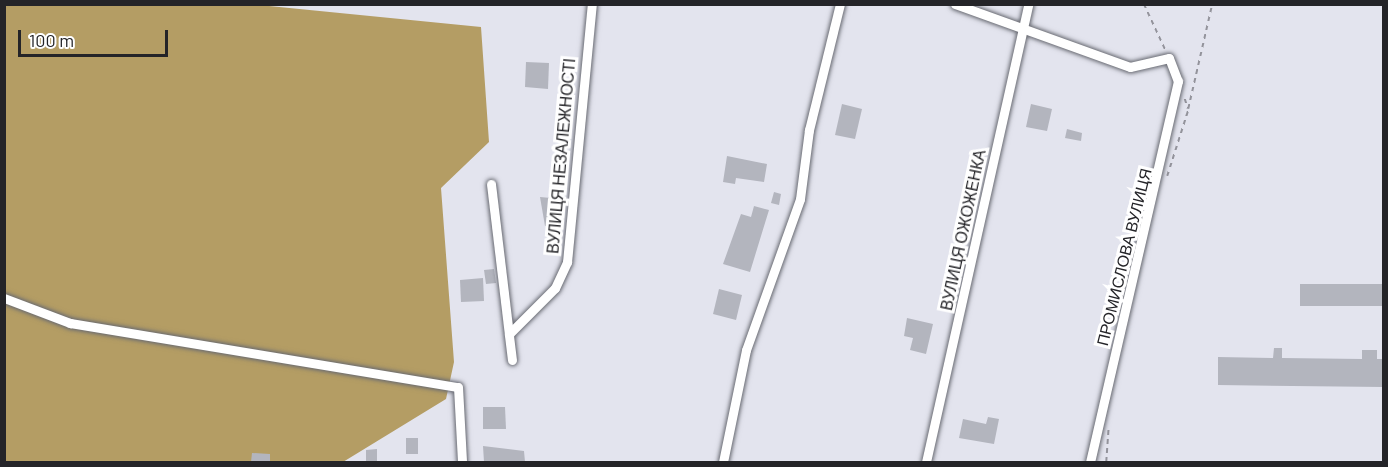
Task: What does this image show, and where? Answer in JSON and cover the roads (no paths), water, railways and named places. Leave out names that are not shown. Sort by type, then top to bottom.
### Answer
[{"type":"street","name":"ВУЛИЦЯ НЕЗАЛЕЖНОСТІ","points":[[509,334],[555,288],[567,262],[592,4]]},
{"type":"street","points":[[723,462],[746,350],[800,199],[809,130],[840,4]]},
{"type":"street","points":[[955,4],[1022,31]]},
{"type":"street","name":"ВУЛИЦЯ ОЖОЖЕНКА","points":[[926,462],[1028,4]]},
{"type":"street","name":"ПРОМИСЛОВА ВУЛИЦЯ","points":[[1022,31],[1130,67],[1169,58],[1178,81],[1155,193],[1090,462]]},
{"type":"street","points":[[491,184],[512,360]]},
{"type":"street","points":[[4,298],[70,323],[458,387],[462,462]]}]
